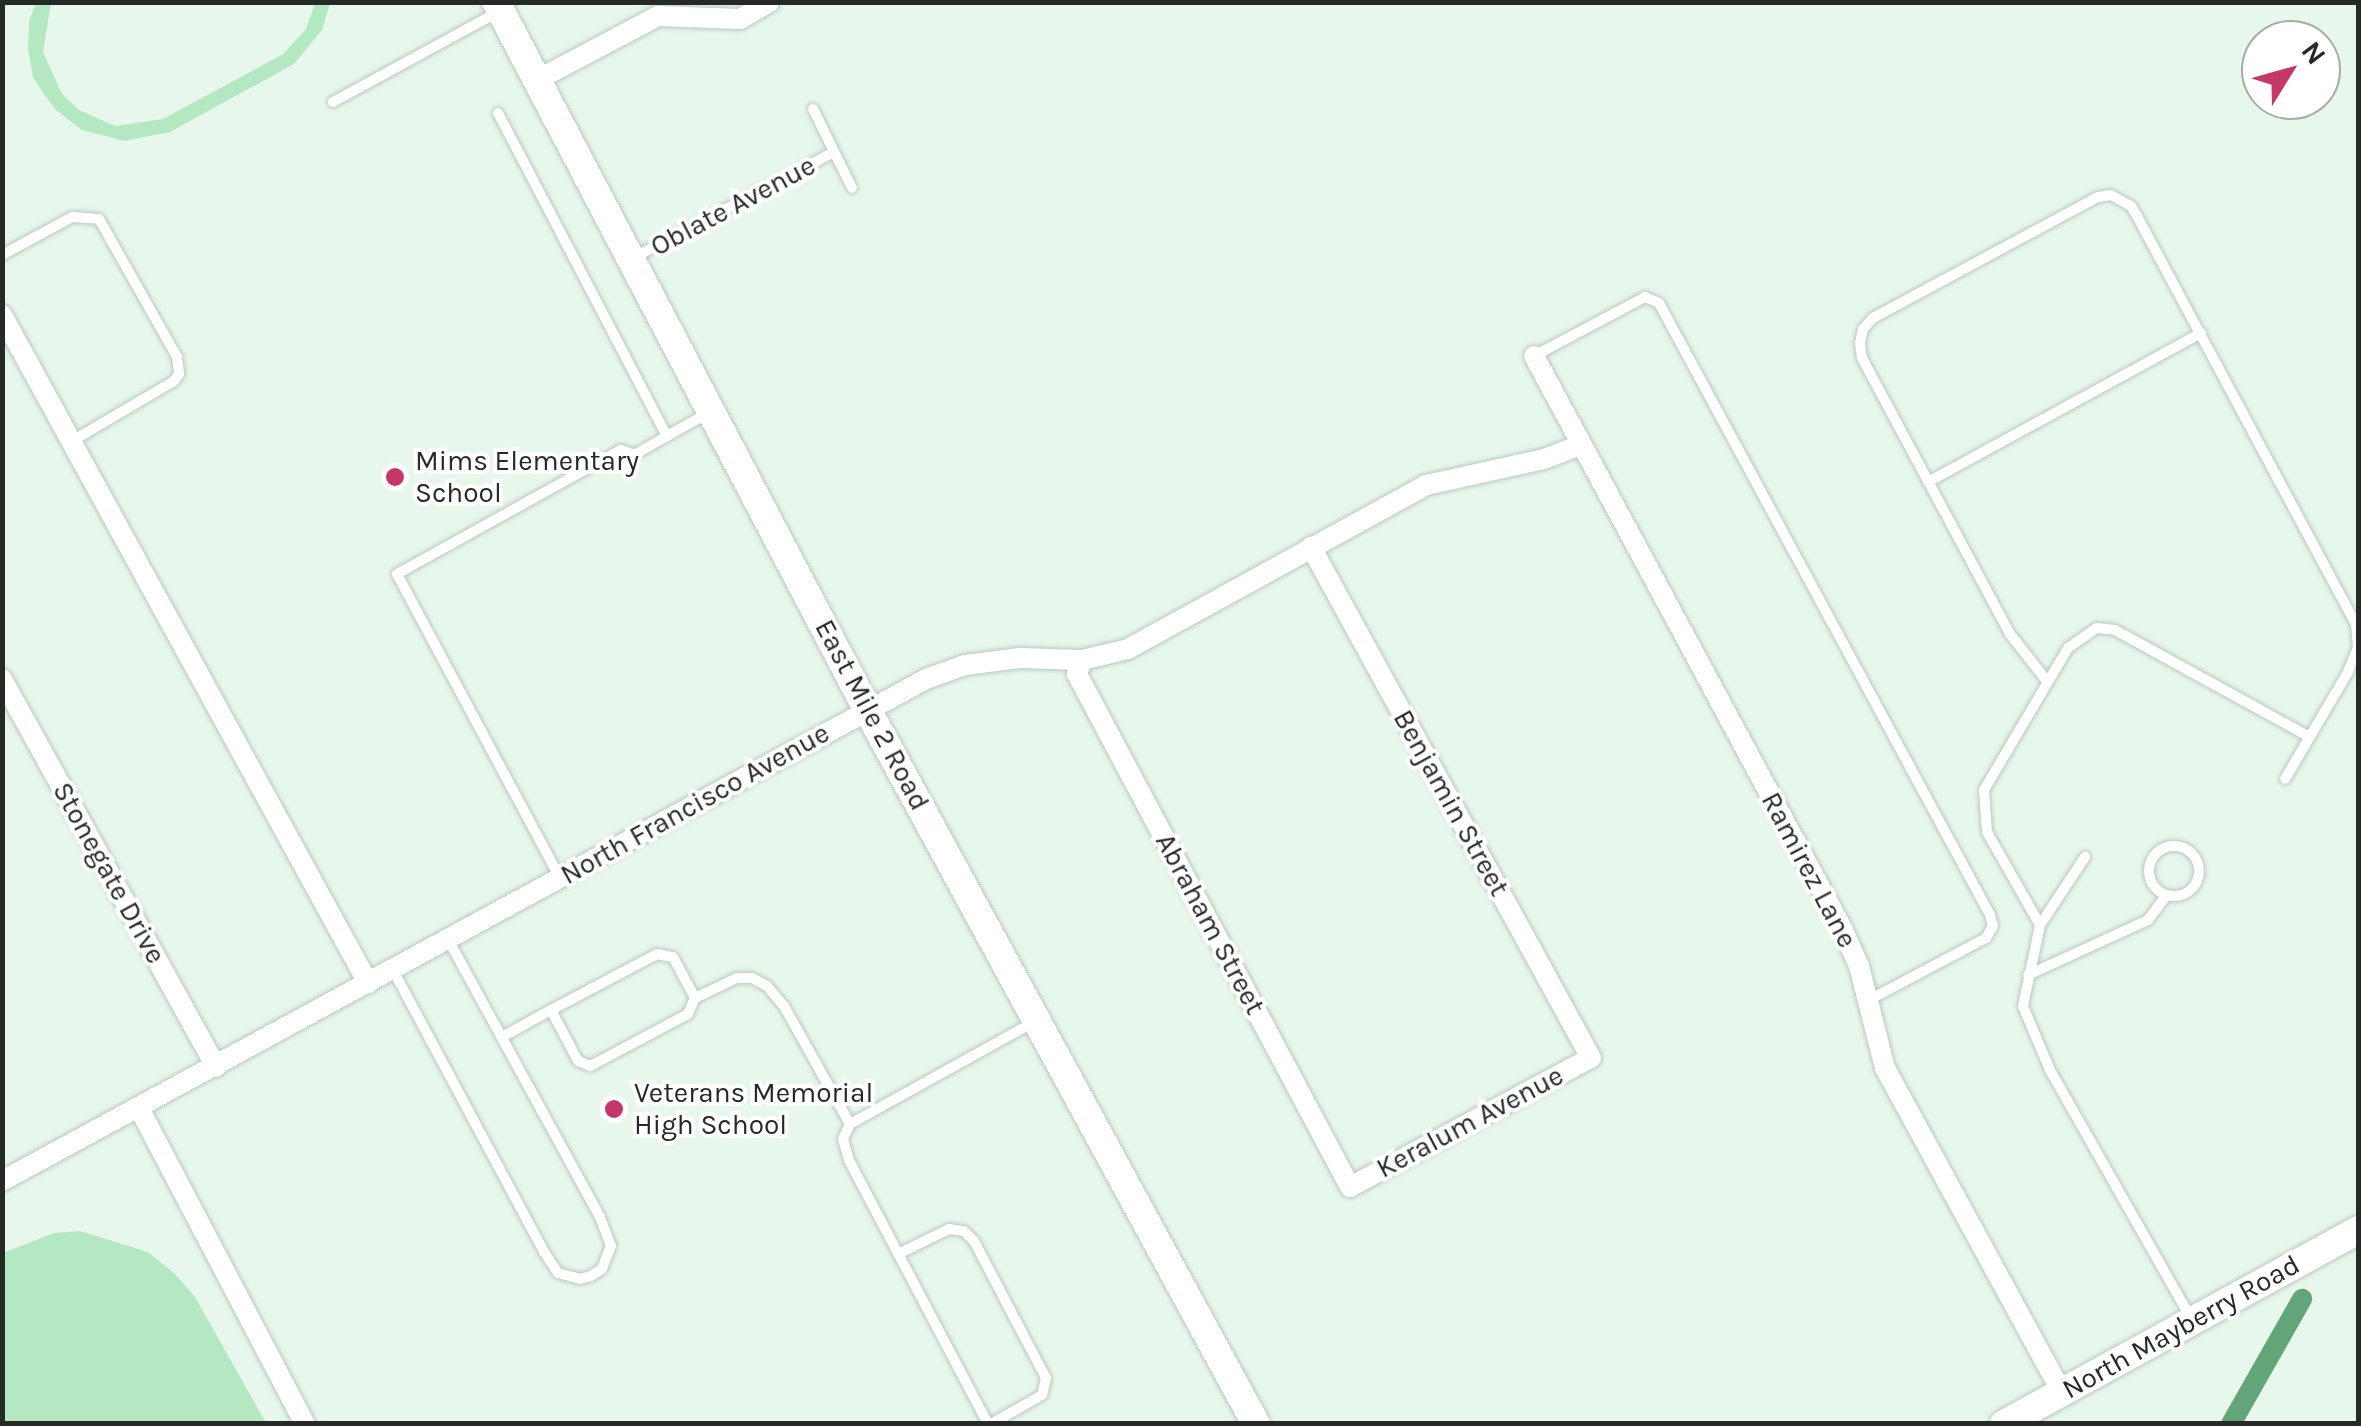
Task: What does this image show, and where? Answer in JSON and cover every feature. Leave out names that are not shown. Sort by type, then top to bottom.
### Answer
[{"type":"main road","name":"East Mile 2 Road","points":[[499,6],[867,708],[1256,1424]]},
{"type":"main road","name":"North Mayberry Road","points":[[2004,1424],[2358,1230]]},
{"type":"street","points":[[537,80],[658,16],[740,19],[770,2]]},
{"type":"street","points":[[2,316],[368,983]]},
{"type":"street","name":"Ramirez Lane","points":[[1534,356],[1842,928],[1869,1000],[1885,1068],[2062,1392]]},
{"type":"street","name":"North Francisco Avenue","points":[[2,1181],[867,708],[965,665],[1020,658],[1082,660],[1128,649],[1426,484],[1544,460],[1580,445]]},
{"type":"street","name":"Benjamin Street","points":[[1311,547],[1590,1058]]},
{"type":"street","name":"Abraham Street","points":[[1082,660],[1077,674],[1350,1186]]},
{"type":"street","name":"Stonegate Drive","points":[[2,679],[216,1067]]},
{"type":"street","name":"Keralum Avenue","points":[[1350,1186],[1590,1058]]},
{"type":"street","points":[[139,1108],[305,1424]]},
{"type":"lane","points":[[333,102],[499,6]]},
{"type":"lane","name":"Oblate Avenue","points":[[813,109],[852,188]]},
{"type":"lane","points":[[498,114],[667,436]]},
{"type":"lane","name":"Oblate Avenue","points":[[631,259],[834,152]]},
{"type":"lane","points":[[2046,680],[2010,634],[1862,358],[1863,329],[1872,318],[2098,197],[2111,195],[2131,206],[2356,624],[2358,647],[2353,661],[2284,779]]},
{"type":"lane","points":[[2,255],[72,218],[99,219],[177,358],[179,374],[174,381],[71,442]]},
{"type":"lane","points":[[1534,356],[1646,297],[1659,303],[1990,915],[1993,926],[1986,938],[1869,1000]]},
{"type":"lane","points":[[1928,482],[2201,333]]},
{"type":"lane","points":[[560,878],[397,574],[622,450],[634,455],[711,412]]},
{"type":"lane","points":[[2040,924],[1987,832],[1984,790],[2046,680],[2074,641],[2088,630],[2106,627],[2310,736]]},
{"type":"lane","points":[[2028,974],[2148,920],[2166,896],[2184,895],[2197,884],[2196,858],[2182,847],[2166,847],[2150,863],[2153,886],[2166,896]]},
{"type":"lane","points":[[2085,857],[2040,924],[2023,1006],[2050,1070],[2192,1321]]},
{"type":"lane","points":[[393,970],[551,1263],[568,1278],[592,1276],[608,1261],[610,1246],[606,1232],[448,939]]},
{"type":"lane","points":[[502,1036],[662,953],[673,957],[694,998]]},
{"type":"lane","points":[[551,1010],[578,1061],[590,1066],[688,1014],[694,998],[737,978],[752,978],[768,986],[784,1006],[850,1124]]},
{"type":"lane","points":[[898,1254],[949,1229],[964,1231],[974,1241],[1046,1378],[1042,1395],[990,1424],[898,1254],[845,1151],[843,1139],[850,1124],[1036,1020]]},
{"type":"green space","points":[[36,3],[51,3],[43,52],[62,94],[79,110],[115,126],[163,119],[283,54],[306,29],[315,3],[330,3],[322,30],[294,64],[170,132],[124,141],[82,130],[56,110],[43,93],[33,77],[28,49],[29,21]]},
{"type":"green space","points":[[80,1231],[148,1252],[175,1274],[195,1297],[266,1423],[3,1423],[3,1253],[54,1233]]},
{"type":"waterway","points":[[2231,1424],[2302,1299]]},
{"type":"place","name":"Mims Elementary School","points":[[395,477]]},
{"type":"place","name":"Veterans Memorial High School","points":[[614,1109]]}]
